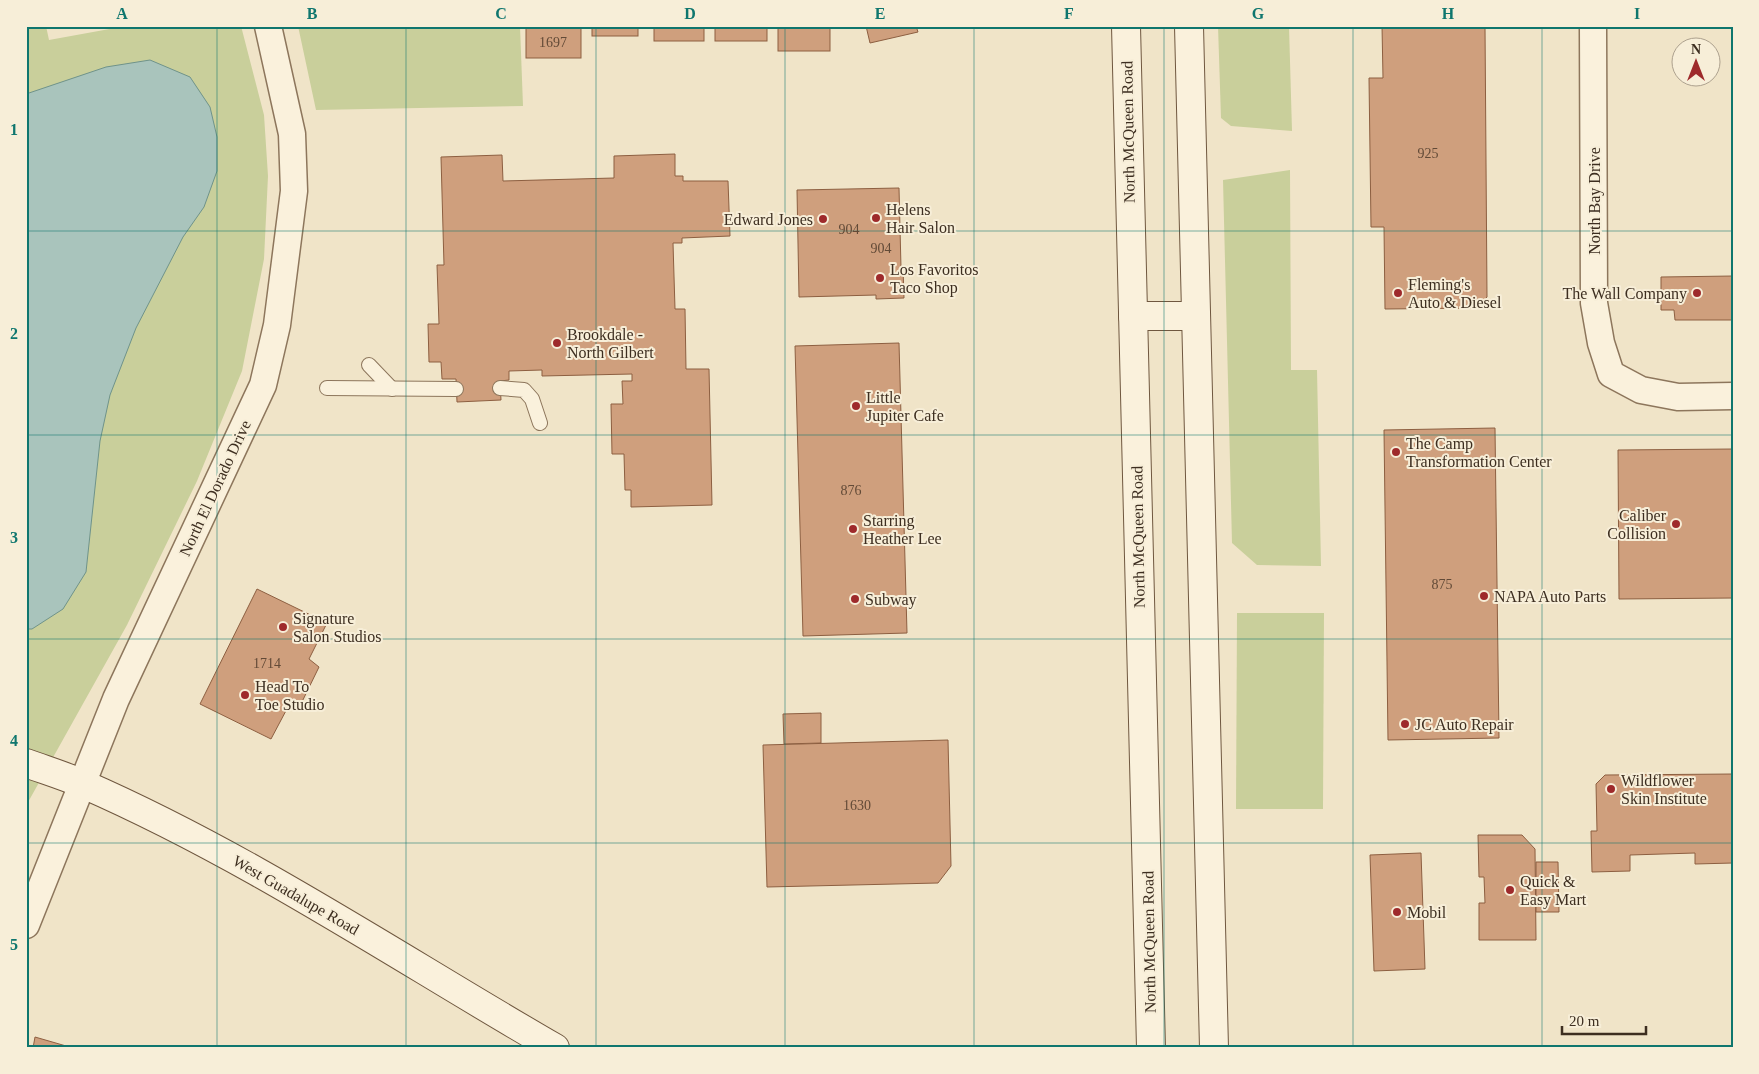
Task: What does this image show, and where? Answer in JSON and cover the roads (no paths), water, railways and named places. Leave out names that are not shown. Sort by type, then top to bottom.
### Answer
[{"type":"main road","name":"North McQueen Road","points":[[1126,26],[1151,1048]]},
{"type":"main road","points":[[1189,26],[1214,1048]]},
{"type":"main road","points":[[1133,316],[1196,316]]},
{"type":"main road","name":"West Guadalupe Road","points":[[26,763],[82,783],[212,847],[382,944],[555,1048]]},
{"type":"street","name":"North El Dorado Drive","points":[[26,925],[116,699],[263,385],[277,325],[294,191],[292,134],[268,26]]},
{"type":"street","name":"North Bay Drive","points":[[1593,26],[1594,303],[1601,343],[1611,374],[1642,390],[1678,397],[1733,396]]},
{"type":"lane","points":[[369,365],[392,389]]},
{"type":"lane","points":[[327,388],[456,389]]},
{"type":"lane","points":[[500,388],[524,390],[532,399],[540,423]]},
{"type":"water","points":[[150,60],[190,77],[210,107],[217,137],[217,171],[204,207],[183,237],[136,328],[110,395],[100,441],[86,572],[63,609],[32,629],[26,629],[26,94],[106,67]]},
{"type":"place","name":"Helens Hair Salon","points":[[876,218]]},
{"type":"place","name":"Edward Jones","points":[[823,219]]},
{"type":"place","name":"Los Favoritos Taco Shop","points":[[880,278]]},
{"type":"place","name":"Fleming's Auto & Diesel","points":[[1398,293]]},
{"type":"place","name":"The Wall Company","points":[[1697,293]]},
{"type":"place","name":"Brookdale - North Gilbert","points":[[557,343]]},
{"type":"place","name":"Little Jupiter Cafe","points":[[856,406]]},
{"type":"place","name":"The Camp Transformation Center","points":[[1396,452]]},
{"type":"place","name":"Caliber Collision","points":[[1676,524]]},
{"type":"place","name":"Starring Heather Lee","points":[[853,529]]},
{"type":"place","name":"NAPA Auto Parts","points":[[1484,596]]},
{"type":"place","name":"Subway","points":[[855,599]]},
{"type":"place","name":"Signature Salon Studios","points":[[283,627]]},
{"type":"place","name":"Head To Toe Studio","points":[[245,695]]},
{"type":"place","name":"JC Auto Repair","points":[[1405,724]]},
{"type":"place","name":"Wildflower Skin Institute","points":[[1611,789]]},
{"type":"place","name":"Quick & Easy Mart","points":[[1510,890]]},
{"type":"place","name":"Mobil","points":[[1397,912]]}]
